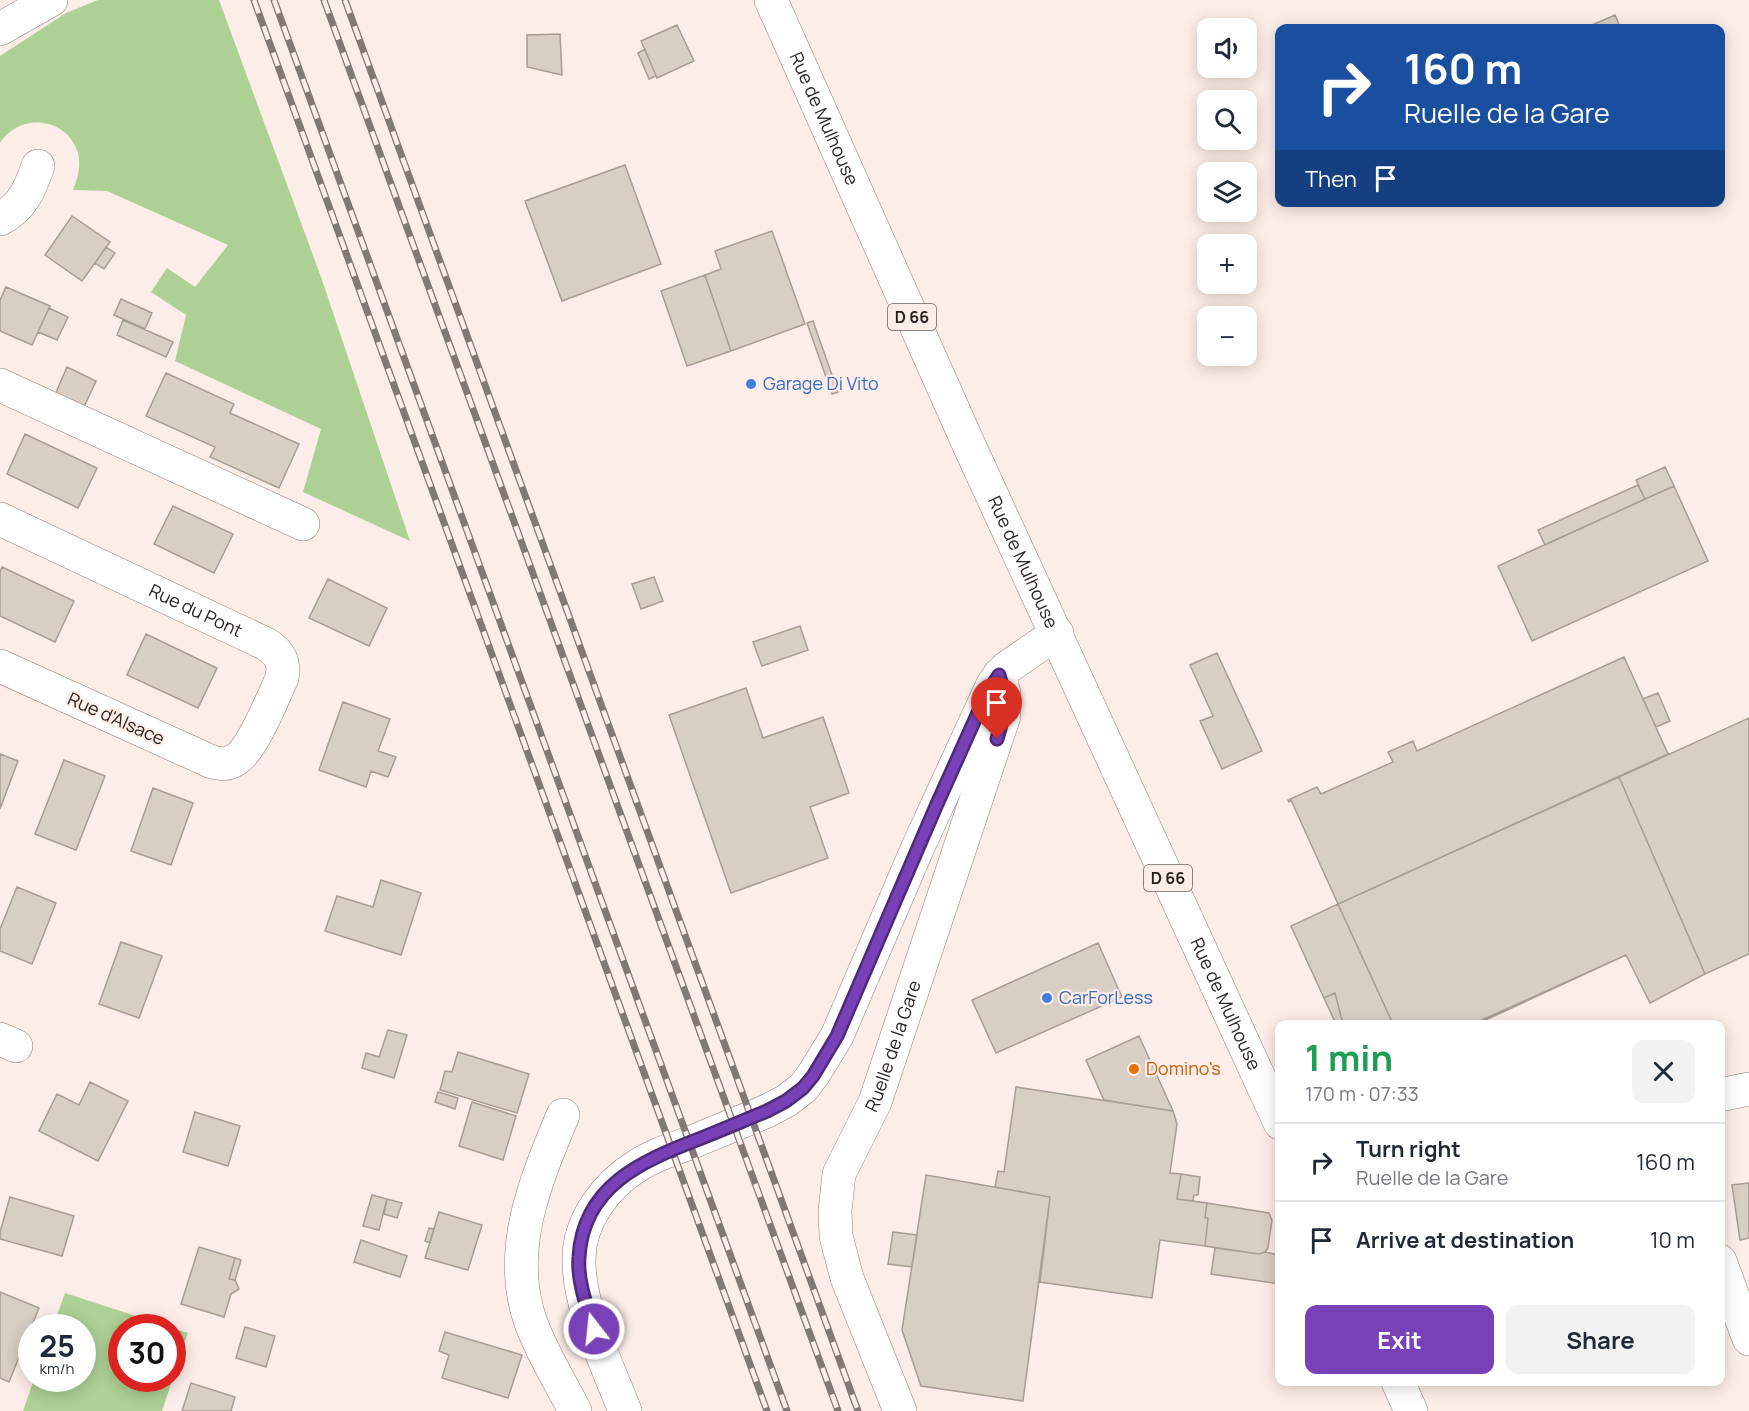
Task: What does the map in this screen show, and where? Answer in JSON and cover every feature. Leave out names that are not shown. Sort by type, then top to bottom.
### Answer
[{"type":"street","points":[[0,29],[51,0]]},
{"type":"street","name":"Rue de Mulhouse","points":[[771,0],[964,434],[1275,1112]]},
{"type":"street","points":[[0,219],[22,201],[38,166]]},
{"type":"street","points":[[0,385],[303,524]]},
{"type":"street","name":"Rue du Pont","points":[[0,519],[274,649],[281,658],[284,668],[282,678],[248,747],[234,761]]},
{"type":"street","points":[[625,1411],[594,1329],[585,1297],[579,1258],[585,1229],[597,1204],[610,1188],[637,1166],[767,1111],[794,1095],[813,1076],[837,1036],[986,695],[999,675],[1014,661],[1057,633]]},
{"type":"street","name":"Rue d'Alsace","points":[[0,666],[212,762],[223,765],[234,761]]},
{"type":"street","name":"Ruelle de la Gare","points":[[900,1411],[847,1278],[836,1236],[835,1211],[839,1174],[875,1102],[1004,716],[1004,693],[999,675]]},
{"type":"street","points":[[1725,1094],[1749,1089]]},
{"type":"street","points":[[563,1115],[532,1197],[520,1254],[521,1280],[530,1320],[541,1347],[575,1411]]},
{"type":"street","points":[[1725,1274],[1749,1339]]},
{"type":"street","points":[[1400,1386],[1411,1411]]},
{"type":"green space","points":[[98,0],[219,0],[321,277],[410,541],[303,492],[321,429],[175,361],[186,315],[151,292],[167,268],[195,287],[228,245],[107,191],[73,190],[78,172],[78,153],[64,132],[54,126],[31,123],[19,126],[0,143],[0,56],[66,13]]},
{"type":"green space","points":[[65,1293],[130,1314],[108,1314],[108,1392],[168,1392],[162,1411],[23,1411],[30,1392],[96,1392],[96,1314],[58,1314]]},
{"type":"building","points":[[1615,15],[1619,24],[1594,24]]},
{"type":"building","points":[[677,25],[694,61],[657,78],[641,41]]},
{"type":"building","points":[[560,34],[562,75],[527,67],[527,35]]},
{"type":"building","points":[[645,49],[656,76],[649,79],[638,53]]},
{"type":"building","points":[[625,165],[661,264],[562,301],[525,201]]},
{"type":"building","points":[[72,216],[110,242],[82,281],[45,255]]},
{"type":"building","points":[[772,231],[805,324],[731,351],[705,275],[721,269],[715,251]]},
{"type":"building","points":[[106,247],[115,253],[104,269],[95,263]]},
{"type":"building","points":[[705,275],[731,351],[687,366],[661,291]]},
{"type":"building","points":[[6,287],[50,306],[32,345],[0,331],[0,300]]},
{"type":"building","points":[[121,299],[152,313],[145,329],[114,315]]},
{"type":"building","points":[[49,308],[68,317],[57,340],[38,332]]},
{"type":"building","points":[[123,320],[173,342],[166,357],[117,335]]},
{"type":"building","points":[[813,321],[838,392],[832,394],[807,323]]},
{"type":"building","points":[[67,367],[96,381],[83,409],[55,395]]},
{"type":"building","points":[[166,373],[234,404],[230,413],[299,444],[279,488],[210,457],[215,447],[146,416]]},
{"type":"building","points":[[25,434],[97,468],[78,508],[7,474]]},
{"type":"building","points":[[1665,467],[1674,486],[1645,499],[1636,480]]},
{"type":"building","points":[[1638,485],[1645,499],[1545,545],[1538,530]]},
{"type":"building","points":[[1674,486],[1708,561],[1532,641],[1498,566]]},
{"type":"building","points":[[173,506],[233,534],[214,573],[154,544]]},
{"type":"building","points":[[2,567],[74,601],[55,642],[0,616]]},
{"type":"building","points":[[654,577],[663,601],[641,609],[632,584]]},
{"type":"building","points":[[328,579],[387,608],[369,646],[309,618]]},
{"type":"building","points":[[800,626],[808,650],[762,666],[753,642]]},
{"type":"building","points":[[146,634],[217,668],[198,708],[127,675]]},
{"type":"building","points":[[1217,653],[1262,751],[1222,769],[1200,721],[1213,716],[1190,665]]},
{"type":"building","points":[[1624,657],[1668,754],[1338,904],[1291,800],[1289,802],[1288,800],[1317,787],[1321,794],[1393,762],[1388,752],[1413,741],[1417,751]]},
{"type":"building","points":[[746,688],[763,738],[823,717],[849,793],[810,807],[828,858],[731,893],[669,715]]},
{"type":"building","points":[[1658,693],[1670,721],[1656,727],[1643,699]]},
{"type":"building","points":[[343,702],[390,719],[378,751],[396,757],[388,777],[371,771],[366,787],[319,770]]},
{"type":"building","points":[[1749,718],[1749,954],[1705,974],[1619,777]]},
{"type":"building","points":[[0,754],[18,761],[0,809]]},
{"type":"building","points":[[64,760],[105,776],[76,850],[35,834]]},
{"type":"building","points":[[1619,777],[1705,974],[1650,1003],[1626,955],[1482,1020],[1391,1020],[1338,904]]},
{"type":"building","points":[[153,788],[193,803],[171,865],[131,851]]},
{"type":"building","points":[[381,880],[421,893],[401,955],[325,931],[337,896],[373,907]]},
{"type":"building","points":[[17,887],[56,903],[32,964],[0,951],[0,929]]},
{"type":"building","points":[[1338,904],[1391,1020],[1342,1020],[1335,993],[1324,998],[1291,926]]},
{"type":"building","points":[[121,942],[162,956],[139,1018],[99,1004]]},
{"type":"building","name":"CarForLess","points":[[1098,943],[1122,997],[996,1053],[972,1000]]},
{"type":"building","points":[[1626,955],[1486,1020],[1482,1020]]},
{"type":"building","points":[[1335,993],[1342,1020],[1334,1020],[1324,998]]},
{"type":"building","points":[[388,1030],[407,1035],[394,1078],[362,1068],[366,1053],[379,1057]]},
{"type":"building","points":[[1139,1036],[1173,1111],[1104,1100],[1086,1060]]},
{"type":"building","points":[[458,1052],[529,1074],[517,1113],[440,1090],[445,1071],[452,1072]]},
{"type":"building","points":[[90,1082],[128,1101],[98,1161],[39,1131],[57,1094],[79,1105]]},
{"type":"building","points":[[1016,1087],[1173,1111],[1177,1124],[1170,1173],[1181,1174],[1177,1199],[1207,1203],[1205,1246],[1160,1240],[1152,1298],[1040,1282],[1050,1197],[995,1187],[998,1171],[1004,1172]]},
{"type":"building","points":[[438,1092],[458,1098],[455,1109],[435,1102]]},
{"type":"building","points":[[472,1102],[516,1116],[503,1160],[459,1146]]},
{"type":"building","points":[[195,1112],[240,1126],[228,1166],[183,1152]]},
{"type":"building","points":[[1181,1174],[1200,1177],[1198,1195],[1194,1195],[1193,1201],[1177,1199]]},
{"type":"building","points":[[926,1175],[1050,1197],[1023,1401],[921,1386],[902,1330]]},
{"type":"building","points":[[1749,1183],[1749,1238],[1740,1240],[1732,1185]]},
{"type":"building","points":[[372,1195],[387,1199],[379,1230],[363,1226]]},
{"type":"building","points":[[10,1197],[74,1216],[62,1256],[0,1239]]},
{"type":"building","points":[[387,1199],[402,1203],[397,1218],[384,1214]]},
{"type":"building","points":[[1207,1203],[1269,1213],[1272,1220],[1268,1248],[1265,1252],[1259,1254],[1205,1246]]},
{"type":"building","points":[[439,1212],[482,1225],[468,1270],[425,1258]]},
{"type":"building","points":[[429,1228],[434,1229],[430,1243],[425,1241]]},
{"type":"building","points":[[893,1232],[917,1235],[912,1267],[888,1264]]},
{"type":"building","points":[[361,1240],[407,1256],[400,1277],[354,1262]]},
{"type":"building","points":[[199,1247],[235,1258],[229,1279],[235,1280],[239,1289],[231,1294],[224,1317],[181,1304]]},
{"type":"building","points":[[1215,1248],[1275,1254],[1275,1283],[1211,1274]]},
{"type":"building","points":[[235,1258],[241,1260],[235,1280],[229,1279]]},
{"type":"building","points":[[0,1292],[39,1308],[37,1314],[18,1314],[18,1360],[9,1382],[0,1378]]},
{"type":"building","points":[[245,1327],[275,1336],[266,1367],[236,1358]]},
{"type":"building","points":[[445,1332],[522,1355],[508,1398],[442,1378],[449,1355],[439,1351]]},
{"type":"building","points":[[191,1383],[235,1397],[231,1411],[182,1411]]},
{"type":"railway","points":[[254,0],[767,1411]]},
{"type":"railway","points":[[274,0],[787,1411]]},
{"type":"railway","points":[[324,0],[838,1411]]},
{"type":"railway","points":[[345,0],[858,1411]]},
{"type":"place","name":"Garage Di Vito","points":[[751,384]]},
{"type":"place","name":"CarForLess","points":[[1047,998]]},
{"type":"place","name":"Domino's","points":[[1134,1069]]},
{"type":"route","points":[[594,1329],[580,1276],[579,1258],[585,1229],[597,1204],[610,1188],[637,1166],[767,1111],[786,1101],[803,1088],[813,1076],[837,1036],[937,804],[986,695],[999,675],[1005,705],[997,739]]}]
